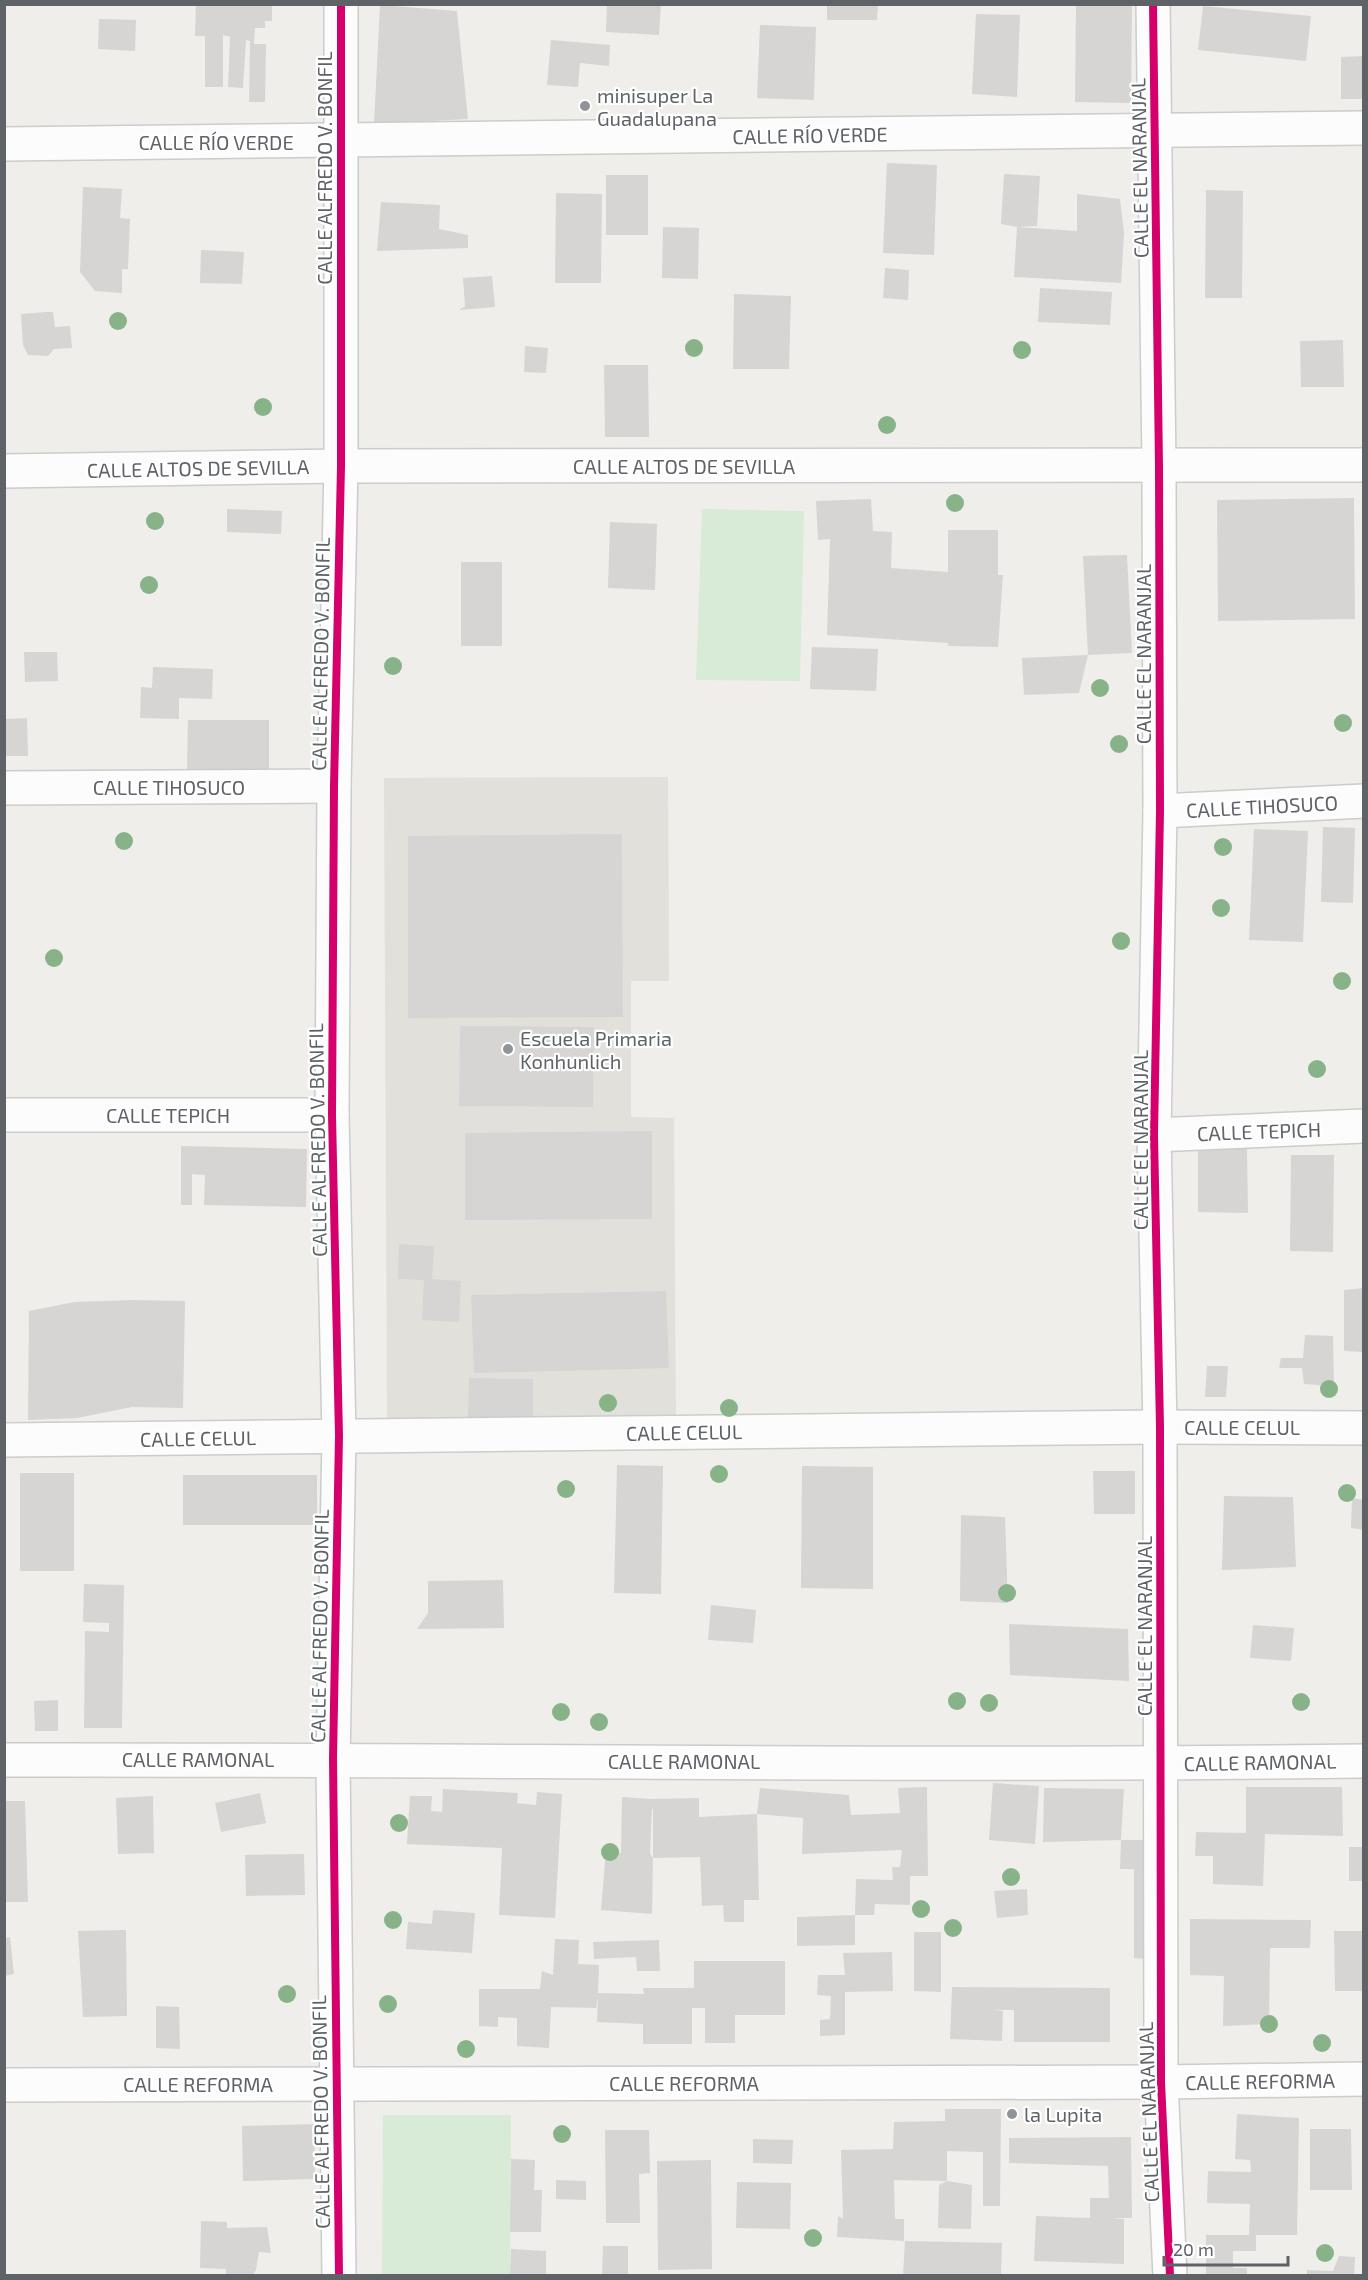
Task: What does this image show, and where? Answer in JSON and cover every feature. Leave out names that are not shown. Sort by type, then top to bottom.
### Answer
[{"type":"street","name":"CALLE ALFREDO V. BONFIL","points":[[339,2276],[333,1759],[339,1436],[332,1115],[334,786],[341,466],[341,4]]},
{"type":"street","name":"CALLE EL NARANJAL","points":[[1153,4],[1159,467],[1160,811],[1154,1135],[1160,1427],[1161,2082],[1170,2276]]},
{"type":"street","name":"CALLE RÍO VERDE","points":[[4,144],[1364,128]]},
{"type":"street","name":"CALLE ALTOS DE SEVILLA","points":[[4,471],[341,466],[1364,465]]},
{"type":"street","name":"CALLE TIHOSUCO","points":[[4,788],[334,786]]},
{"type":"street","name":"CALLE TIHOSUCO","points":[[1160,811],[1364,801]]},
{"type":"street","name":"CALLE TEPICH","points":[[4,1115],[332,1115]]},
{"type":"street","name":"CALLE TEPICH","points":[[1154,1135],[1364,1126]]},
{"type":"street","name":"CALLE CELUL","points":[[4,1440],[1160,1427],[1364,1428]]},
{"type":"street","name":"CALLE RAMONAL","points":[[4,1760],[333,1759],[1160,1764],[1364,1761]]},
{"type":"street","name":"CALLE REFORMA","points":[[4,2085],[1161,2082],[1364,2079]]},
{"type":"shaded area","name":"Escuela Primaria Konhunlich","points":[[668,777],[669,981],[631,981],[631,1117],[674,1118],[676,1418],[387,1419],[384,778]]},
{"type":"green space","points":[[702,509],[804,511],[800,681],[696,680]]},
{"type":"green space","points":[[383,2115],[511,2115],[510,2275],[382,2276]]},
{"type":"building","points":[[196,4],[272,4],[272,21],[265,21],[265,28],[255,28],[254,44],[266,44],[265,102],[249,102],[250,41],[246,40],[243,88],[228,87],[230,37],[223,35],[223,87],[205,87],[205,36],[195,36]]},
{"type":"building","points":[[607,4],[661,4],[659,35],[606,32]]},
{"type":"building","points":[[827,4],[878,4],[877,20],[827,20]]},
{"type":"building","points":[[1076,4],[1132,4],[1131,103],[1075,102]]},
{"type":"building","points":[[380,5],[457,11],[468,119],[374,124]]},
{"type":"building","points":[[1203,6],[1311,16],[1306,61],[1198,50]]},
{"type":"building","points":[[976,14],[1020,15],[1017,97],[972,94]]},
{"type":"building","points":[[99,19],[136,20],[135,51],[98,49]]},
{"type":"building","points":[[760,25],[816,27],[814,100],[757,98]]},
{"type":"building","points":[[551,40],[610,45],[609,66],[580,63],[578,87],[547,85]]},
{"type":"building","points":[[1364,56],[1364,99],[1341,99],[1341,57]]},
{"type":"building","points":[[887,163],[937,165],[934,255],[883,253]]},
{"type":"building","points":[[1004,174],[1040,176],[1037,226],[1017,227],[1001,224]]},
{"type":"building","points":[[606,175],[648,175],[648,235],[606,235]]},
{"type":"building","points":[[83,187],[122,189],[120,218],[130,219],[128,269],[122,269],[122,293],[95,291],[80,272]]},
{"type":"building","points":[[1206,190],[1243,191],[1242,298],[1205,298]]},
{"type":"building","points":[[556,193],[602,194],[601,283],[555,283]]},
{"type":"building","points":[[1077,194],[1120,199],[1124,233],[1121,283],[1014,277],[1017,227],[1077,231]]},
{"type":"building","points":[[381,202],[440,205],[439,229],[468,235],[468,248],[377,251]]},
{"type":"building","points":[[663,227],[699,228],[698,279],[662,278]]},
{"type":"building","points":[[201,250],[244,252],[242,284],[200,283]]},
{"type":"building","points":[[885,268],[909,270],[908,300],[883,298]]},
{"type":"building","points":[[492,276],[495,307],[459,310],[465,306],[463,278]]},
{"type":"building","points":[[1040,288],[1112,292],[1110,325],[1038,322]]},
{"type":"building","points":[[734,294],[791,296],[789,369],[733,369]]},
{"type":"building","points":[[53,312],[55,327],[70,326],[72,348],[54,349],[48,356],[28,355],[23,345],[21,314]]},
{"type":"building","points":[[1343,340],[1344,387],[1301,387],[1300,341]]},
{"type":"building","points":[[525,346],[548,348],[546,373],[524,372]]},
{"type":"building","points":[[604,365],[648,365],[649,437],[605,437]]},
{"type":"building","points":[[1354,498],[1355,619],[1218,621],[1217,500]]},
{"type":"building","points":[[871,499],[873,531],[892,532],[891,568],[948,572],[948,530],[998,530],[998,575],[1003,575],[998,647],[948,646],[948,643],[827,635],[830,539],[818,540],[816,501]]},
{"type":"building","points":[[227,509],[282,511],[281,534],[227,532]]},
{"type":"building","points":[[610,522],[657,524],[655,590],[608,588]]},
{"type":"building","points":[[1127,555],[1132,653],[1088,655],[1083,556]]},
{"type":"building","points":[[461,562],[502,562],[502,646],[461,646]]},
{"type":"building","points":[[812,647],[878,649],[876,691],[810,689]]},
{"type":"building","points":[[24,652],[57,652],[58,681],[25,682]]},
{"type":"building","points":[[1088,655],[1079,693],[1024,695],[1022,658]]},
{"type":"building","points":[[153,667],[213,669],[212,699],[179,698],[179,719],[140,718],[141,687],[152,688]]},
{"type":"building","points":[[27,718],[28,756],[4,756],[4,719]]},
{"type":"building","points":[[188,720],[269,720],[269,770],[187,770]]},
{"type":"building","points":[[1323,827],[1355,828],[1353,903],[1321,902]]},
{"type":"building","points":[[1254,829],[1308,831],[1303,942],[1249,940]]},
{"type":"building","points":[[622,834],[623,1017],[408,1018],[408,836]]},
{"type":"building","points":[[460,1026],[594,1027],[593,1107],[459,1106]]},
{"type":"building","points":[[652,1131],[652,1219],[465,1220],[465,1133]]},
{"type":"building","points":[[181,1146],[307,1149],[306,1207],[204,1205],[205,1175],[192,1174],[192,1205],[181,1205]]},
{"type":"building","points":[[1198,1147],[1247,1148],[1248,1213],[1198,1212]]},
{"type":"building","points":[[1291,1155],[1334,1155],[1333,1252],[1290,1251]]},
{"type":"building","points":[[399,1244],[434,1246],[432,1279],[461,1281],[459,1322],[422,1320],[424,1280],[398,1279]]},
{"type":"building","points":[[1364,1288],[1364,1352],[1344,1351],[1344,1290]]},
{"type":"building","points":[[666,1291],[669,1368],[474,1373],[471,1295]]},
{"type":"building","points":[[185,1301],[183,1408],[132,1407],[77,1418],[28,1420],[29,1311],[74,1302]]},
{"type":"building","points":[[1305,1335],[1333,1336],[1334,1386],[1304,1384],[1302,1368],[1279,1368],[1281,1358],[1303,1358]]},
{"type":"building","points":[[1207,1366],[1228,1366],[1226,1397],[1205,1397]]},
{"type":"building","points":[[469,1378],[533,1379],[533,1417],[468,1417]]},
{"type":"building","points":[[617,1465],[663,1466],[661,1594],[614,1593]]},
{"type":"building","points":[[802,1466],[873,1467],[873,1589],[801,1588]]},
{"type":"building","points":[[1093,1471],[1135,1471],[1135,1514],[1094,1514]]},
{"type":"building","points":[[20,1473],[74,1473],[74,1571],[20,1571]]},
{"type":"building","points":[[183,1475],[317,1475],[317,1525],[183,1525]]},
{"type":"building","points":[[1224,1496],[1293,1497],[1296,1567],[1222,1570]]},
{"type":"building","points":[[1352,1498],[1364,1500],[1364,1530],[1351,1528]]},
{"type":"building","points":[[961,1515],[1005,1517],[1008,1603],[960,1601]]},
{"type":"building","points":[[503,1580],[504,1628],[417,1629],[428,1613],[428,1581]]},
{"type":"building","points":[[84,1584],[124,1585],[122,1728],[84,1728],[85,1631],[109,1632],[109,1623],[83,1622]]},
{"type":"building","points":[[711,1605],[756,1610],[753,1643],[708,1640]]},
{"type":"building","points":[[1009,1624],[1128,1629],[1129,1681],[1010,1675]]},
{"type":"building","points":[[1253,1625],[1294,1628],[1291,1661],[1250,1658]]},
{"type":"building","points":[[58,1700],[58,1731],[35,1731],[34,1701]]},
{"type":"building","points":[[993,1783],[1039,1786],[1035,1844],[989,1840]]},
{"type":"building","points":[[927,1787],[928,1876],[910,1876],[910,1905],[875,1904],[874,1915],[855,1915],[856,1879],[893,1880],[892,1867],[900,1867],[902,1850],[802,1854],[803,1818],[757,1814],[760,1788],[849,1795],[851,1815],[900,1813],[898,1788]]},
{"type":"building","points":[[1246,1787],[1342,1787],[1343,1836],[1265,1834],[1263,1886],[1213,1884],[1213,1856],[1195,1856],[1196,1832],[1246,1833]]},
{"type":"building","points":[[1044,1788],[1124,1789],[1121,1840],[1043,1842]]},
{"type":"building","points":[[443,1789],[518,1793],[517,1803],[536,1805],[537,1792],[562,1794],[555,1918],[499,1915],[502,1848],[407,1844],[410,1796],[432,1796],[431,1811],[442,1812]]},
{"type":"building","points":[[260,1793],[266,1823],[221,1832],[215,1803]]},
{"type":"building","points":[[153,1796],[154,1853],[118,1854],[116,1798]]},
{"type":"building","points":[[622,1797],[699,1798],[699,1817],[757,1814],[759,1900],[744,1900],[744,1922],[724,1922],[723,1905],[702,1906],[700,1857],[653,1858],[652,1914],[601,1910],[606,1850],[621,1853]],"holes":[[[652,1809],[653,1809],[653,1858],[650,1854]]]},
{"type":"building","points":[[4,1801],[25,1801],[28,1902],[4,1902]]},
{"type":"building","points":[[1121,1840],[1148,1840],[1147,1959],[1134,1958],[1134,1869],[1120,1869]]},
{"type":"building","points":[[1349,1847],[1364,1847],[1364,1881],[1349,1881]]},
{"type":"building","points":[[304,1854],[305,1895],[246,1896],[245,1855]]},
{"type":"building","points":[[1027,1889],[1028,1915],[997,1918],[994,1891]]},
{"type":"building","points":[[433,1910],[475,1913],[472,1953],[406,1949],[408,1922],[432,1924]]},
{"type":"building","points":[[855,1915],[855,1945],[797,1946],[797,1917]]},
{"type":"building","points":[[1190,1919],[1311,1920],[1310,1948],[1270,1948],[1269,2024],[1223,2026],[1224,1976],[1190,1975]]},
{"type":"building","points":[[126,1930],[127,2016],[83,2017],[78,1931]]},
{"type":"building","points":[[1334,1931],[1364,1931],[1364,1991],[1335,1991]]},
{"type":"building","points":[[914,1932],[941,1932],[941,1992],[914,1991]]},
{"type":"building","points":[[10,1937],[14,1974],[4,1976],[4,1938]]},
{"type":"building","points":[[555,1939],[579,1940],[578,1964],[599,1965],[598,1993],[644,1994],[643,1988],[694,1988],[694,1961],[785,1961],[785,2015],[735,2015],[735,2043],[705,2043],[705,2008],[692,2008],[692,2044],[643,2044],[643,2024],[597,2022],[598,1997],[596,2008],[551,2007],[549,2048],[517,2046],[517,2018],[498,2017],[498,2027],[479,2026],[479,1989],[540,1989],[542,1971],[553,1975]]},
{"type":"building","points":[[659,1940],[660,1971],[637,1971],[636,1957],[594,1959],[593,1942]]},
{"type":"building","points":[[892,1952],[893,1991],[845,1992],[845,2035],[820,2036],[820,2020],[830,2019],[831,1996],[817,1995],[818,1975],[845,1975],[843,1953]]},
{"type":"building","points":[[952,1987],[1110,1988],[1110,2042],[1014,2042],[1014,2010],[995,2010],[1003,2011],[1002,2041],[950,2039]]},
{"type":"building","points":[[156,2006],[179,2007],[180,2049],[156,2048]]},
{"type":"building","points":[[945,2109],[1001,2109],[1000,2206],[983,2206],[983,2152],[947,2151],[947,2181],[894,2180],[895,2219],[904,2219],[904,2241],[837,2237],[838,2216],[843,2219],[841,2150],[893,2149],[894,2122],[945,2121]]},
{"type":"building","points":[[1237,2114],[1299,2118],[1297,2235],[1256,2235],[1256,2251],[1233,2251],[1233,2268],[1247,2268],[1247,2276],[1206,2276],[1206,2235],[1249,2235],[1250,2204],[1207,2203],[1208,2171],[1251,2172],[1250,2160],[1235,2159]]},
{"type":"building","points":[[314,2124],[315,2179],[243,2181],[242,2126]]},
{"type":"building","points":[[1310,2129],[1351,2129],[1352,2190],[1310,2190]]},
{"type":"building","points":[[605,2130],[649,2130],[650,2173],[639,2174],[640,2223],[606,2223]]},
{"type":"building","points":[[1131,2137],[1132,2218],[1111,2218],[1124,2219],[1124,2264],[1034,2261],[1036,2216],[1090,2218],[1090,2198],[1109,2198],[1108,2166],[1009,2163],[1009,2138]]},
{"type":"building","points":[[753,2139],[793,2140],[792,2164],[753,2163]]},
{"type":"building","points":[[511,2159],[535,2160],[534,2190],[542,2190],[541,2232],[510,2232]]},
{"type":"building","points":[[711,2160],[712,2269],[658,2270],[657,2161]]},
{"type":"building","points":[[556,2180],[586,2181],[586,2200],[556,2199]]},
{"type":"building","points":[[947,2181],[972,2185],[971,2229],[938,2228],[939,2185]]},
{"type":"building","points":[[737,2182],[791,2183],[790,2229],[736,2228]]},
{"type":"building","points":[[201,2221],[227,2222],[227,2228],[267,2227],[271,2253],[259,2252],[256,2270],[252,2276],[226,2276],[226,2269],[200,2268]]},
{"type":"building","points":[[905,2241],[1002,2243],[1001,2276],[903,2276]]},
{"type":"building","points":[[603,2246],[628,2246],[628,2276],[602,2276]]},
{"type":"building","points":[[511,2249],[546,2251],[546,2276],[510,2276]]},
{"type":"building","points":[[1339,2256],[1355,2257],[1354,2276],[1307,2276],[1307,2270],[1333,2271]]},
{"type":"cycle path","points":[[339,2276],[333,1759],[339,1436],[332,1115],[334,786],[341,466],[341,4]]},
{"type":"cycle path","points":[[1153,4],[1159,467],[1160,811],[1154,1135],[1160,1427],[1161,2082],[1170,2276]]},
{"type":"place","name":"minisuper La Guadalupana","points":[[585,106]]},
{"type":"place","name":"Escuela Primaria Konhunlich","points":[[508,1049]]},
{"type":"place","name":"la Lupita","points":[[1012,2114]]}]
